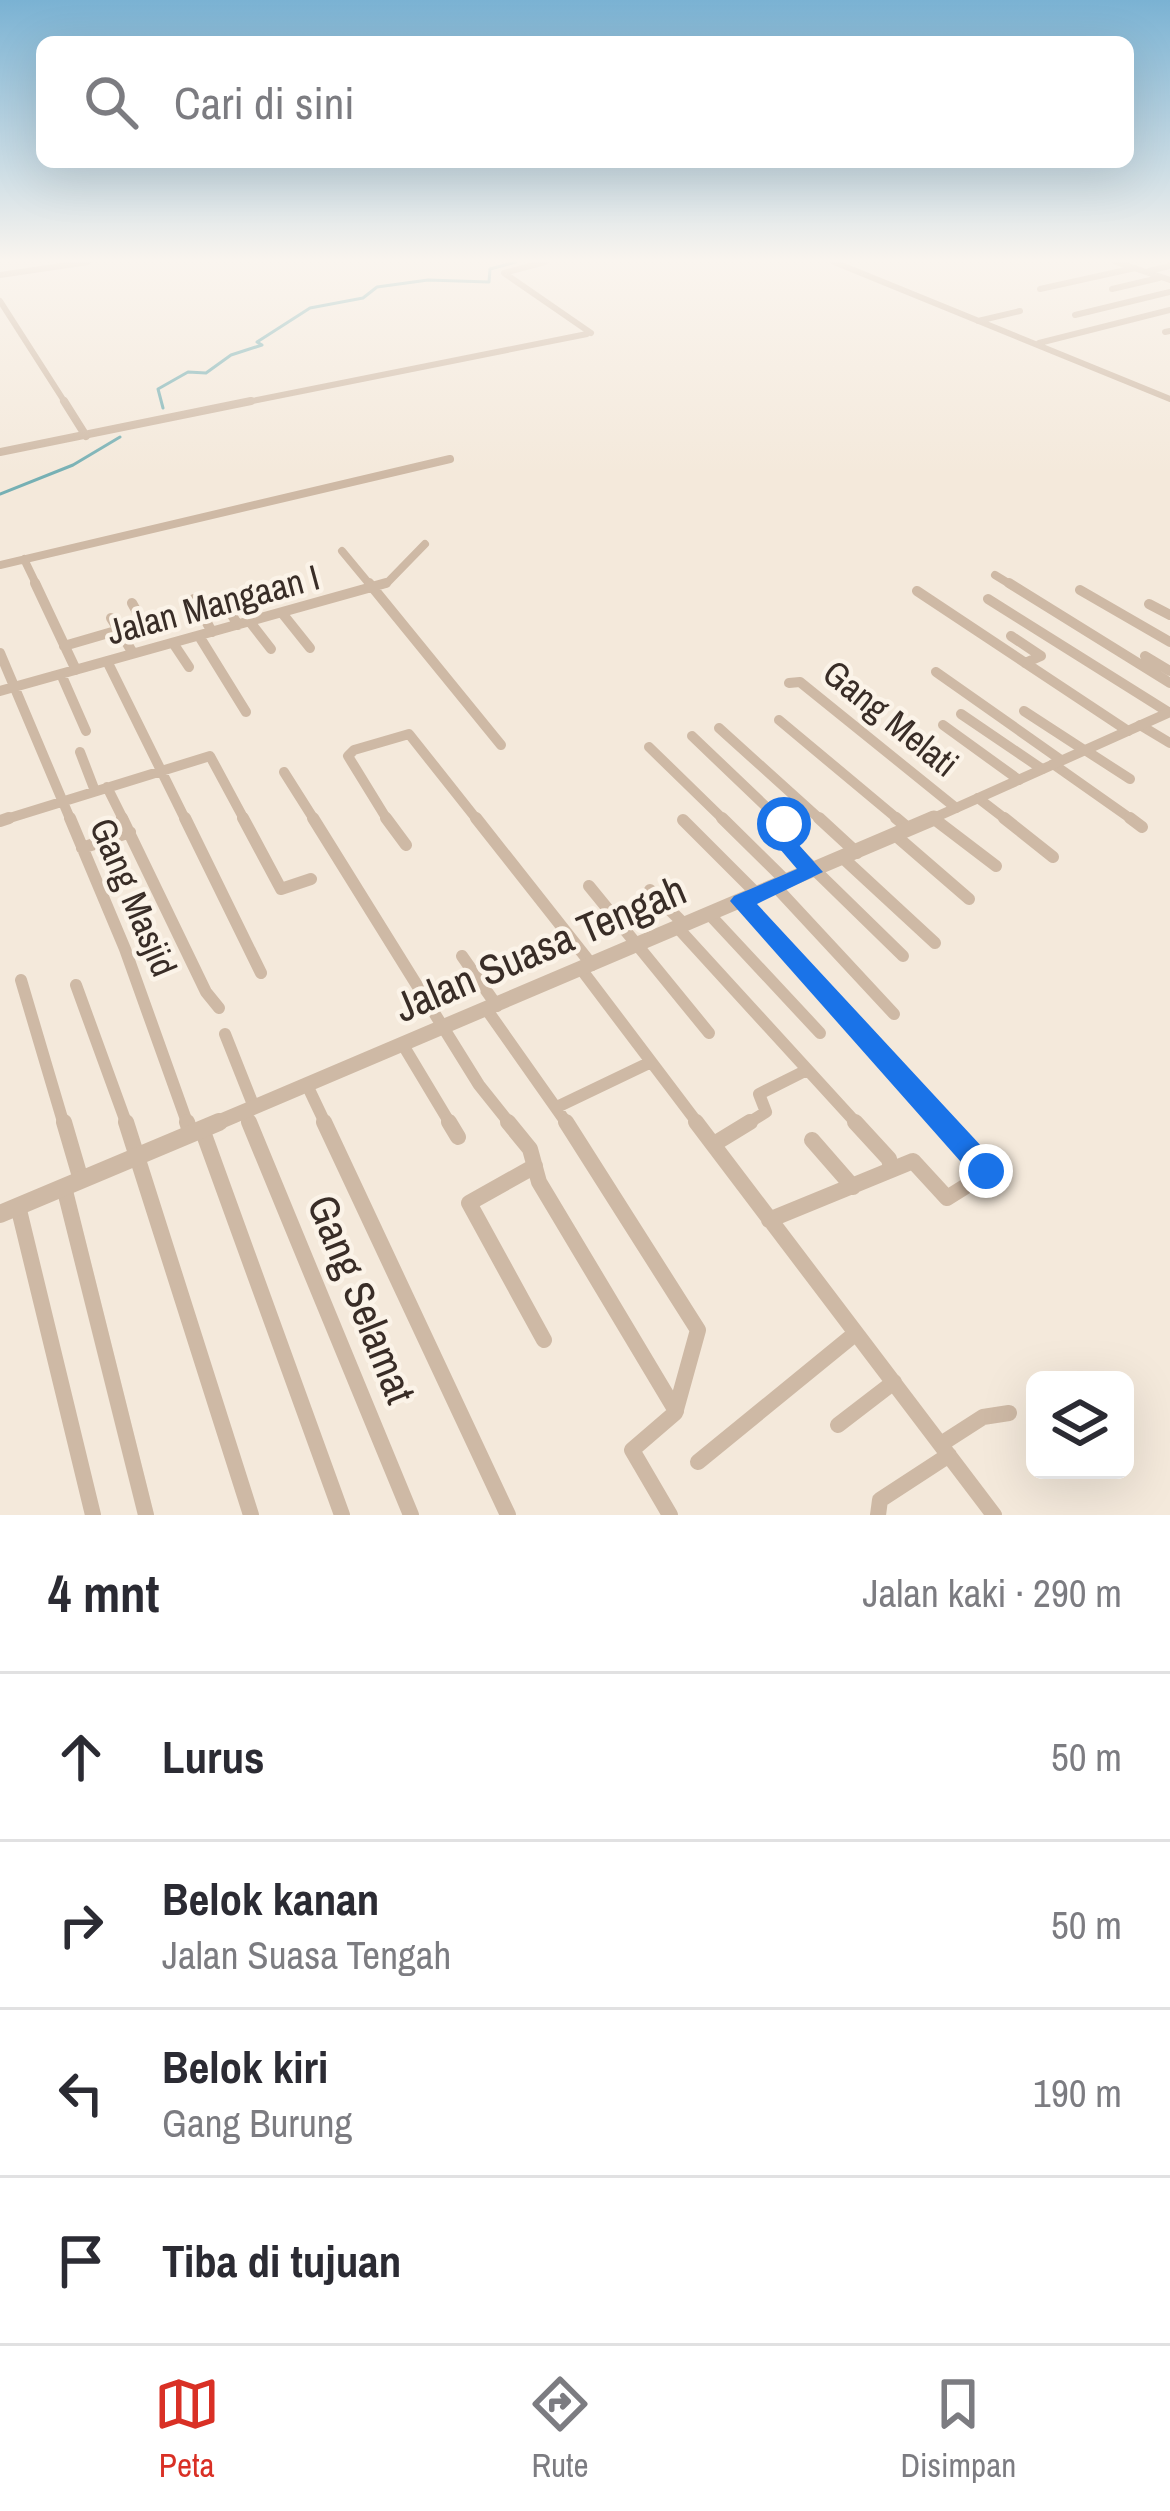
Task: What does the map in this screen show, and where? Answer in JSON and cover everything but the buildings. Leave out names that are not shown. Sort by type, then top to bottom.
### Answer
[{"type":"street","points":[[20,333],[85,435]]},
{"type":"street","points":[[0,452],[590,333]]},
{"type":"street","points":[[1008,333],[1170,399]]},
{"type":"street","points":[[1036,344],[1081,333]]},
{"type":"street","points":[[0,566],[450,459]]},
{"type":"street","name":"Jalan Mangaan I","points":[[0,691],[371,588],[388,582],[424,544]]},
{"type":"street","points":[[342,551],[501,745]]},
{"type":"street","points":[[24,560],[76,670]]},
{"type":"street","points":[[995,575],[1170,683]]},
{"type":"street","points":[[1081,590],[1170,642]]},
{"type":"street","points":[[917,591],[1024,663],[1134,728],[1170,743]]},
{"type":"street","points":[[194,599],[212,632]]},
{"type":"street","points":[[988,599],[1167,716]]},
{"type":"street","points":[[224,602],[271,650]]},
{"type":"street","points":[[64,646],[144,622],[132,603]]},
{"type":"street","points":[[1149,604],[1170,615]]},
{"type":"street","points":[[258,605],[266,617]]},
{"type":"street","points":[[282,613],[310,648]]},
{"type":"street","points":[[111,618],[133,653]]},
{"type":"street","points":[[199,635],[246,712]]},
{"type":"street","points":[[1011,636],[1041,656],[1024,663]]},
{"type":"street","points":[[173,643],[189,667]]},
{"type":"street","name":"Gang Masjid","points":[[0,652],[158,1034],[342,1515]]},
{"type":"street","points":[[1145,656],[1170,671]]},
{"type":"street","points":[[107,661],[261,973]]},
{"type":"street","points":[[935,672],[1052,765],[1142,827]]},
{"type":"street","points":[[61,674],[86,731]]},
{"type":"street","name":"Gang Melati","points":[[788,682],[800,682],[956,808]]},
{"type":"street","points":[[1024,711],[1130,779]]},
{"type":"street","points":[[961,714],[1052,765]]},
{"type":"street","name":"Jalan Suasa Tengah","points":[[9,1210],[812,872],[1167,716]]},
{"type":"street","points":[[779,720],[969,899]]},
{"type":"street","points":[[943,725],[1019,779]]},
{"type":"street","points":[[719,728],[935,944]]},
{"type":"street","points":[[406,845],[368,795],[348,756],[354,750],[410,734],[994,1515]]},
{"type":"street","points":[[692,736],[784,824],[779,835],[812,872],[902,956]]},
{"type":"street","points":[[649,747],[782,884],[894,1014]]},
{"type":"street","points":[[80,752],[130,832],[206,992],[219,1007]]},
{"type":"street","points":[[0,821],[210,755],[281,889],[311,880]]},
{"type":"street","points":[[284,772],[443,1028],[507,1125],[530,1149],[539,1181],[676,1411]]},
{"type":"street","points":[[978,798],[1053,857]]},
{"type":"street","points":[[933,818],[996,866]]},
{"type":"street","points":[[683,820],[987,1173],[947,1198],[913,1161],[769,1220]]},
{"type":"street","points":[[82,848],[130,832]]},
{"type":"street","points":[[589,886],[709,1034]]},
{"type":"street","points":[[650,890],[891,1168]]},
{"type":"street","points":[[710,915],[820,1033]]},
{"type":"street","points":[[463,956],[694,1319],[696,1345],[676,1411],[632,1450],[670,1515]]},
{"type":"street","points":[[21,980],[73,1183],[146,1515]]},
{"type":"street","points":[[76,985],[138,1156],[251,1515]]},
{"type":"street","name":"Gang Selamat","points":[[225,1034],[250,1109],[411,1515]]},
{"type":"street","points":[[403,1045],[458,1137]]},
{"type":"street","points":[[556,1108],[651,1062]]},
{"type":"street","points":[[714,1144],[764,1115],[759,1094],[807,1070]]},
{"type":"street","points":[[307,1085],[508,1515]]},
{"type":"street","points":[[812,1141],[853,1187]]},
{"type":"street","points":[[535,1166],[469,1203],[544,1340]]},
{"type":"street","points":[[9,1210],[93,1515]]},
{"type":"street","points":[[698,1462],[856,1333]]},
{"type":"street","points":[[838,1425],[894,1382]]},
{"type":"street","points":[[878,1515],[880,1500],[983,1417],[1009,1413]]},
{"type":"waterway","points":[[163,408],[158,389],[188,372],[206,373],[231,355],[262,345],[257,342],[271,333]]},
{"type":"waterway","points":[[0,494],[73,465],[120,437]]},
{"type":"route","points":[[784,824],[779,835],[812,872],[742,901],[986,1171]]}]
